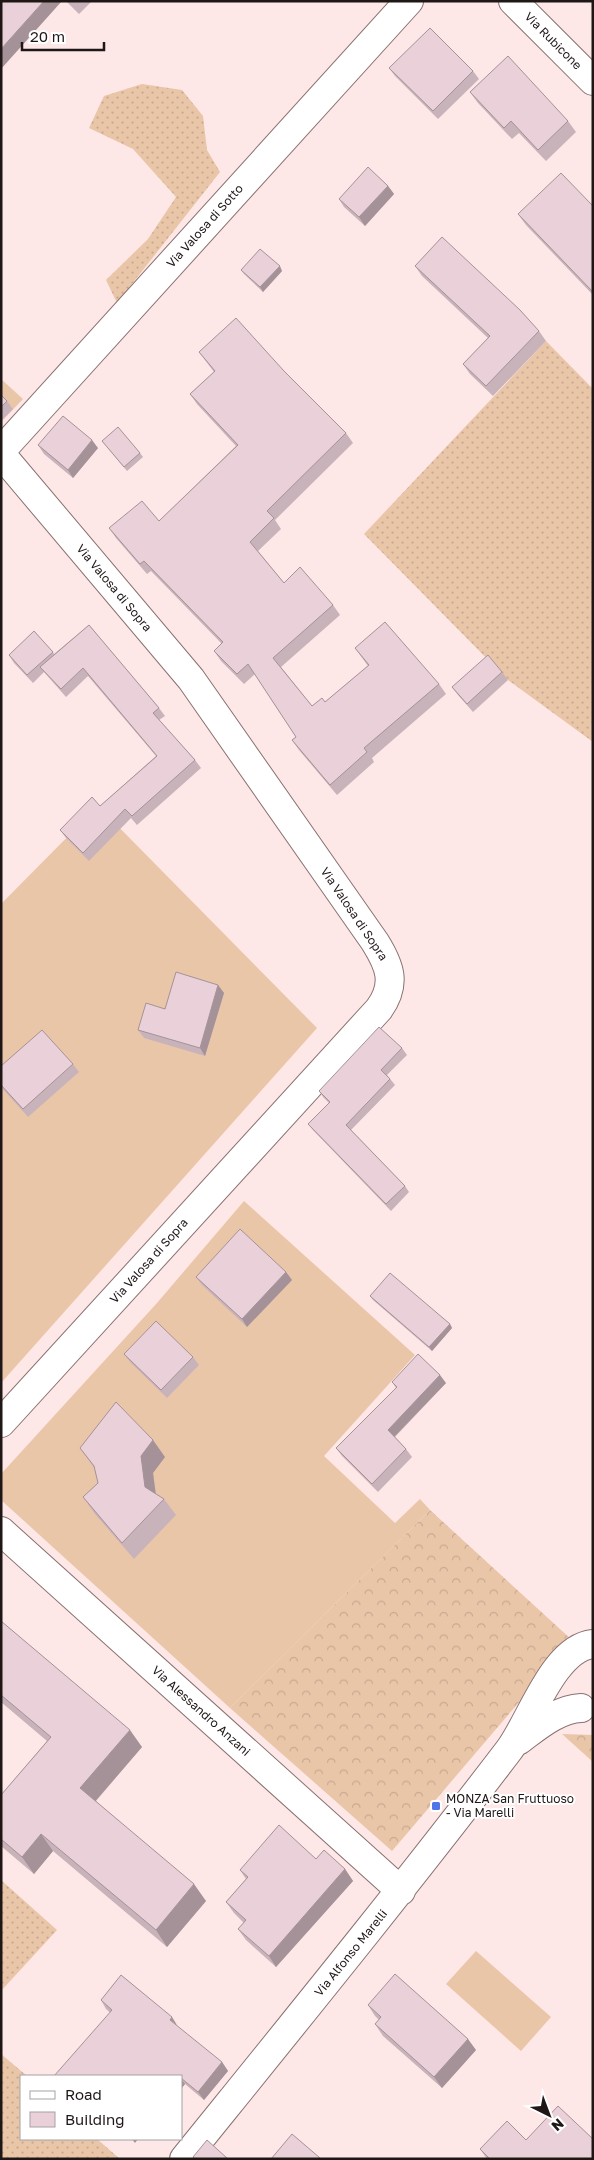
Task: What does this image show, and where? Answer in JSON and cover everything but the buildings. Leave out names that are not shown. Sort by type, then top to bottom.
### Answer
[{"type":"street","name":"Via Valosa di Sotto","points":[[1,452],[409,1]]},
{"type":"street","name":"Via Rubicone","points":[[513,1],[593,81]]},
{"type":"street","name":"Via Valosa di Sopra","points":[[1,452],[191,679],[385,958],[390,972],[390,984],[387,998],[380,1009],[1,1423]]},
{"type":"street","name":"Via Alessandro Anzani","points":[[1,1531],[401,1891]]},
{"type":"street","name":"Via Alfonso Marelli","points":[[184,2159],[401,1891],[515,1743],[540,1692],[582,1646]]},
{"type":"street","name":"Via Alfonso Marelli","points":[[582,1646],[562,1670],[562,1686],[568,1698],[587,1710]]},
{"type":"street","name":"Via Alfonso Marelli","points":[[515,1743],[542,1723],[563,1713],[587,1710]]},
{"type":"green space","points":[[142,84],[182,90],[203,116],[207,150],[220,172],[117,303],[106,280],[148,239],[176,197],[133,149],[89,128],[104,96]]},
{"type":"green space","points":[[546,341],[593,389],[593,742],[508,680],[364,534]]},
{"type":"green space","points":[[1,379],[23,399],[1,422]]},
{"type":"green space","points":[[98,806],[317,1028],[1,1383],[1,904]]},
{"type":"green space","points":[[244,1201],[415,1355],[324,1456],[395,1523],[420,1499],[430,1510],[230,1708],[1,1500],[1,1474],[157,1303]]},
{"type":"green space","points":[[430,1510],[572,1640],[392,1851],[230,1708]]},
{"type":"green space","points":[[562,1734],[593,1735],[593,1762]]},
{"type":"green space","points":[[1,1880],[57,1930],[1,1991]]},
{"type":"green space","points":[[476,1951],[551,2017],[521,2051],[446,1984]]},
{"type":"green space","points":[[1,2054],[26,2075],[20,2075],[20,2140],[98,2140],[120,2159],[1,2159]]},
{"type":"place","name":"MONZA San Fruttuoso - Via Marelli","points":[[436,1806]]}]
